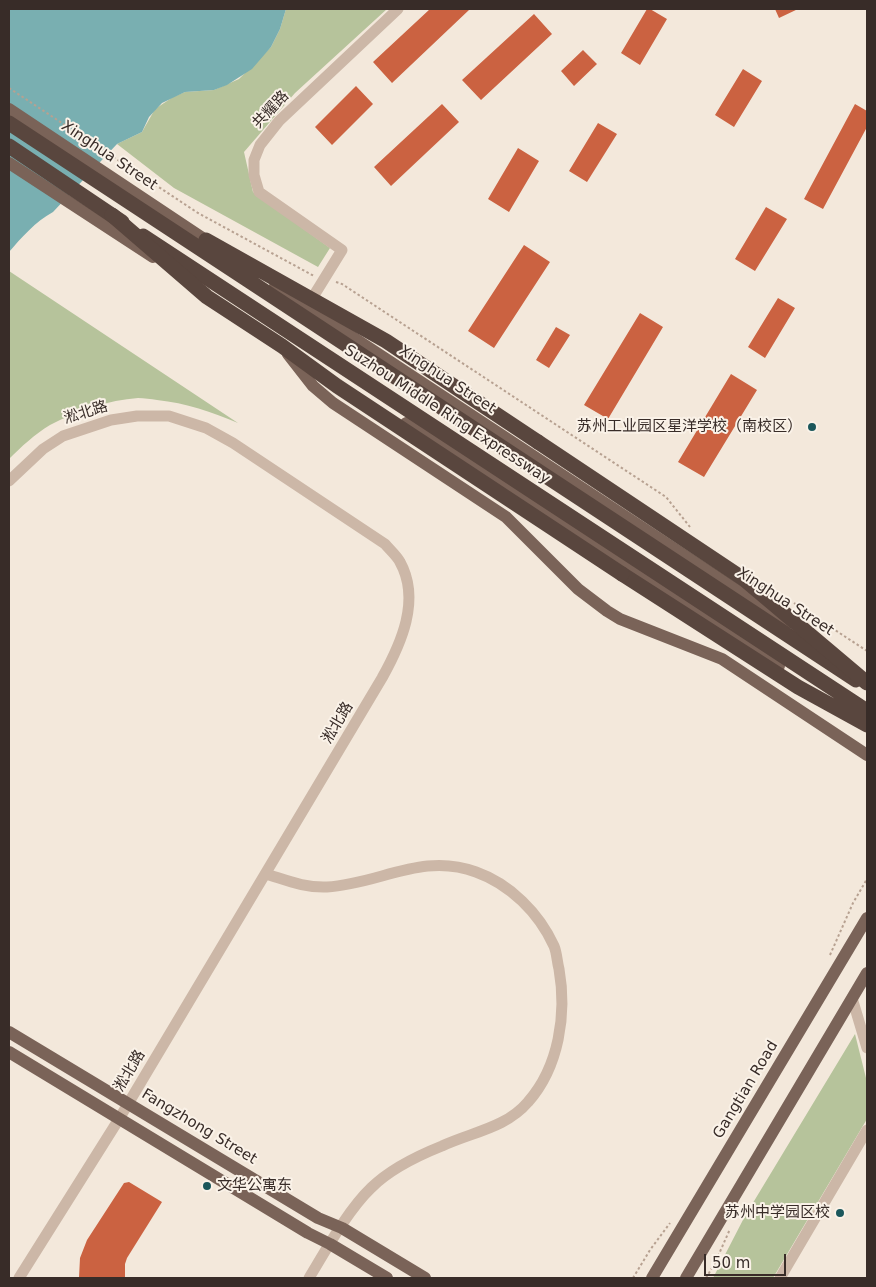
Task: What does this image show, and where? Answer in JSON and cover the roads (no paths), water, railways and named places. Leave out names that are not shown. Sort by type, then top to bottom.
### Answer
[{"type":"highway","name":"Suzhou Middle Ring Expressway","points":[[9,123],[867,688]]},
{"type":"highway","name":"Suzhou Middle Ring Expressway","points":[[9,146],[867,712]]},
{"type":"highway","points":[[112,215],[207,297],[282,346],[337,386],[622,574],[798,687],[867,724]]},
{"type":"highway","points":[[206,240],[309,302],[386,341],[745,580],[867,683]]},
{"type":"main road","name":"Xinghua Street","points":[[9,109],[206,240]]},
{"type":"main road","points":[[9,162],[867,724]]},
{"type":"main road","name":"Xinghua Street","points":[[309,302],[867,676]]},
{"type":"main road","points":[[274,336],[322,395],[506,517],[578,589],[594,602],[620,619],[722,659],[867,755]]},
{"type":"main road","name":"Gangtian Road","points":[[652,1278],[867,918]]},
{"type":"main road","points":[[686,1278],[867,973]]},
{"type":"main road","name":"Fangzhong Street","points":[[9,1032],[318,1218],[342,1228],[425,1278]]},
{"type":"main road","points":[[9,1052],[308,1233],[387,1278]]},
{"type":"street","name":"共耀路","points":[[309,302],[342,250],[259,192],[254,175],[254,160],[260,145],[279,121],[398,9]]},
{"type":"street","name":"淞北路","points":[[9,482],[43,449],[63,436],[111,420],[137,416],[168,416],[206,428],[234,443],[385,544],[400,561],[410,593],[405,628],[398,649],[382,678],[119,1119],[19,1278]]},
{"type":"street","points":[[266,874],[306,886],[326,887],[349,884],[408,868],[429,865],[463,868],[479,873],[507,888],[534,913],[554,947],[560,978],[562,1010],[556,1053],[540,1086],[528,1103],[513,1116],[495,1126],[417,1157],[390,1173],[371,1188],[354,1208],[309,1278]]},
{"type":"street","points":[[852,998],[867,1048]]},
{"type":"street","points":[[780,1278],[867,1130]]},
{"type":"water","points":[[9,9],[286,9],[280,29],[271,47],[252,69],[227,85],[214,90],[185,92],[162,103],[149,117],[142,132],[117,144],[53,212],[24,235],[9,252]]},
{"type":"place","name":"苏州工业园区星洋学校（南校区）","points":[[812,427]]},
{"type":"place","name":"文华公寓东","points":[[207,1186]]},
{"type":"place","name":"苏州中学园区校","points":[[840,1213]]}]
